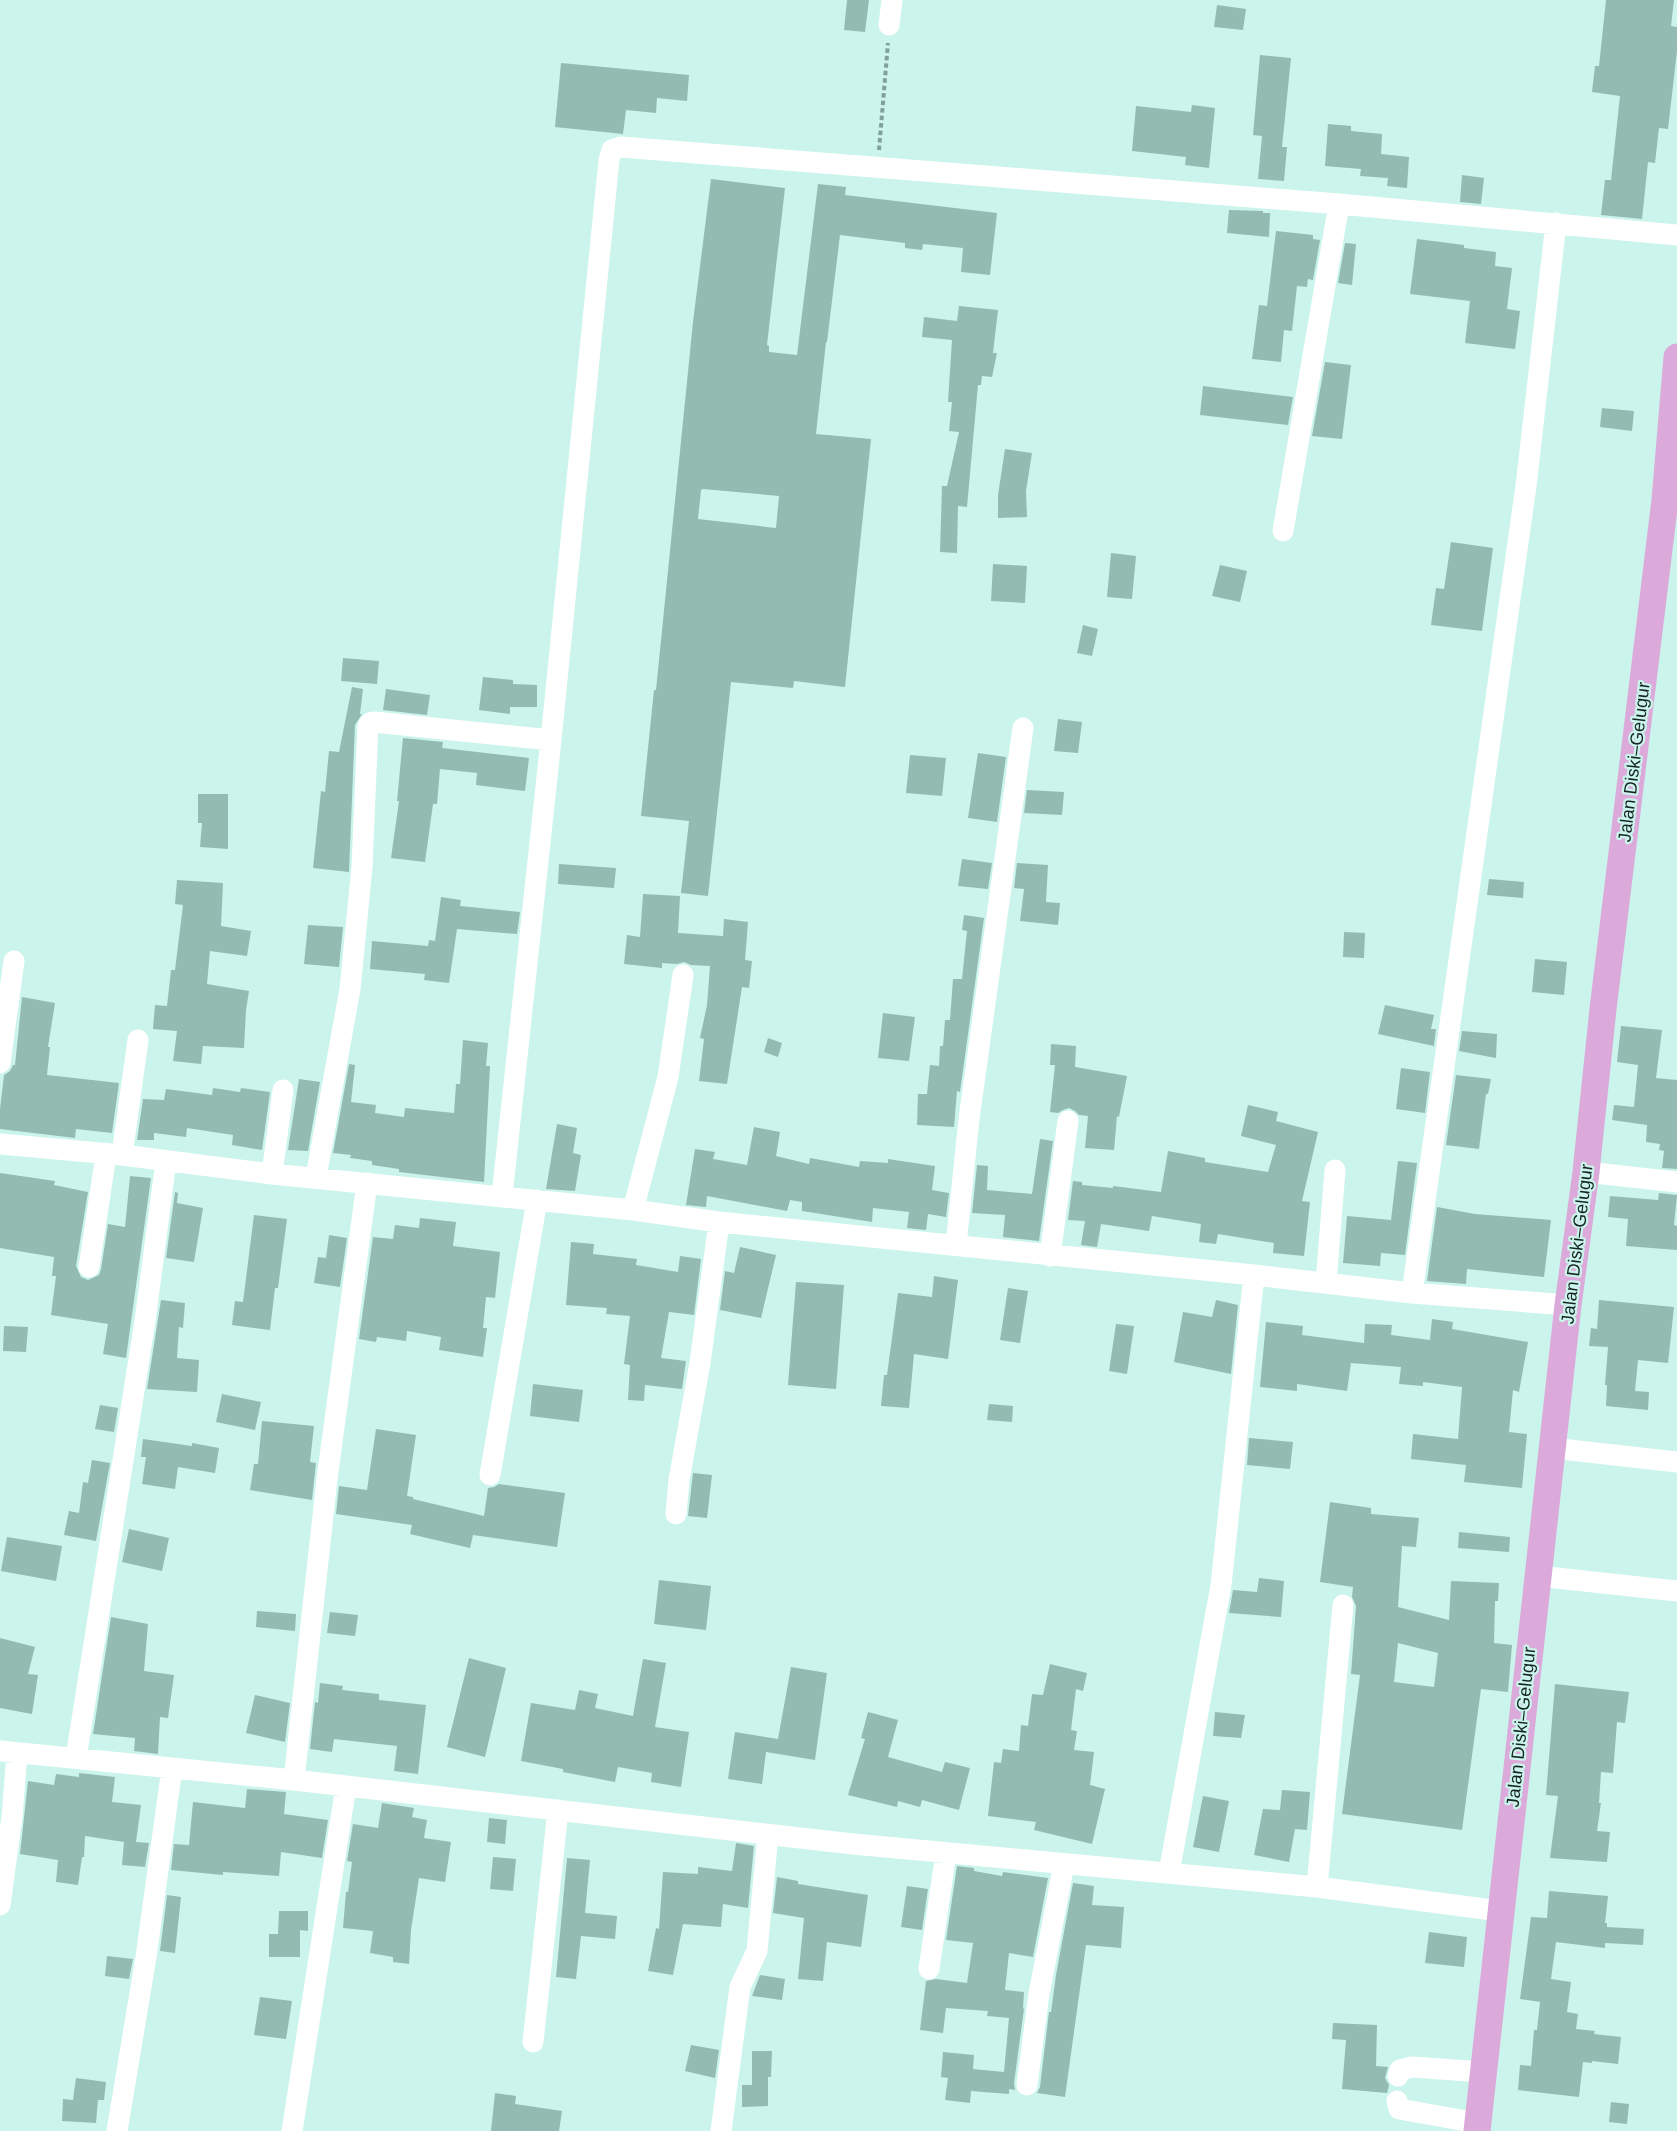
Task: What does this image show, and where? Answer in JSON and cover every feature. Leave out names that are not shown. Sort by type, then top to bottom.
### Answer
[{"type":"main road","name":"Jalan Diski–Gelugur","points":[[1477,2127],[1568,1305],[1586,1172],[1603,1009],[1665,500],[1677,357]]},
{"type":"street","points":[[889,25],[892,0]]},
{"type":"street","points":[[502,1196],[612,150],[621,147],[877,167],[1339,204],[1677,235]]},
{"type":"street","points":[[1283,531],[1339,204]]},
{"type":"street","points":[[1412,1293],[1526,486],[1556,223]]},
{"type":"street","points":[[316,1177],[350,989],[362,867],[368,726],[374,722],[551,740]]},
{"type":"street","points":[[956,1245],[969,1119],[1023,728]]},
{"type":"street","points":[[0,1063],[14,961]]},
{"type":"street","points":[[633,1210],[669,1077],[683,975]]},
{"type":"street","points":[[89,1267],[138,1040]]},
{"type":"street","points":[[272,1174],[283,1090]]},
{"type":"street","points":[[1050,1256],[1068,1121]]},
{"type":"street","points":[[0,1144],[1050,1256],[1254,1275],[1412,1293],[1568,1305]]},
{"type":"street","points":[[76,1758],[145,1321],[166,1161]]},
{"type":"street","points":[[1326,1283],[1335,1170]]},
{"type":"street","points":[[1586,1172],[1677,1182]]},
{"type":"street","points":[[294,1780],[327,1479],[367,1183]]},
{"type":"street","points":[[490,1475],[537,1200]]},
{"type":"street","points":[[676,1514],[679,1480],[700,1363],[719,1222]]},
{"type":"street","points":[[1169,1874],[1221,1585],[1254,1275]]},
{"type":"street","points":[[1552,1448],[1677,1462]]},
{"type":"street","points":[[1538,1576],[1677,1591]]},
{"type":"street","points":[[1317,1887],[1343,1605]]},
{"type":"street","points":[[0,1905],[12,1817],[9,1752],[294,1780],[768,1835],[1317,1887],[1500,1911]]},
{"type":"street","points":[[117,2131],[146,1958],[172,1768]]},
{"type":"street","points":[[292,2131],[346,1786]]},
{"type":"street","points":[[533,2042],[558,1810]]},
{"type":"street","points":[[721,2131],[740,1987],[757,1951],[768,1835]]},
{"type":"street","points":[[929,1969],[946,1853]]},
{"type":"street","points":[[1027,2085],[1039,1994],[1064,1864]]},
{"type":"street","points":[[1398,2076],[1400,2070],[1412,2067],[1483,2072]]},
{"type":"street","points":[[1397,2101],[1399,2109],[1477,2127]]},
{"type":"path","points":[[877,167],[889,25]]},
{"type":"building","points":[[847,0],[869,0],[865,32],[844,30]]},
{"type":"building","points":[[1606,0],[1674,0],[1671,26],[1677,27],[1677,51],[1668,129],[1659,128],[1655,163],[1648,162],[1642,219],[1601,215],[1605,180],[1611,180],[1620,96],[1592,92],[1595,66],[1599,66]]},
{"type":"building","points":[[1217,5],[1246,9],[1243,30],[1214,27]]},
{"type":"building","points":[[1260,55],[1291,58],[1282,147],[1287,147],[1284,181],[1258,179],[1262,136],[1253,135]]},
{"type":"building","points":[[561,63],[689,75],[687,101],[657,98],[656,113],[626,110],[623,134],[555,127]]},
{"type":"building","points":[[1192,105],[1215,108],[1209,168],[1185,165],[1186,157],[1132,151],[1136,106],[1191,112]]},
{"type":"building","points":[[1328,124],[1351,126],[1351,131],[1382,134],[1381,154],[1409,157],[1407,188],[1387,186],[1388,178],[1360,176],[1361,169],[1325,166]]},
{"type":"building","points":[[1462,175],[1484,178],[1481,204],[1460,202]]},
{"type":"building","points":[[711,179],[785,188],[767,345],[769,352],[797,355],[818,184],[846,187],[845,195],[997,213],[990,275],[961,272],[963,248],[923,244],[922,250],[905,248],[905,243],[840,235],[816,434],[871,439],[845,687],[794,681],[793,688],[731,682],[708,896],[681,893],[689,821],[641,816],[693,322]],"holes":[[[703,489],[779,496],[776,528],[698,519],[701,490]]]},
{"type":"building","points":[[1229,210],[1270,213],[1269,237],[1227,233]]},
{"type":"building","points":[[1276,231],[1313,235],[1313,239],[1320,240],[1313,280],[1308,279],[1307,287],[1297,286],[1292,331],[1284,330],[1281,362],[1252,359],[1259,305],[1267,306]]},
{"type":"building","points":[[1417,239],[1496,252],[1495,266],[1512,268],[1507,309],[1520,311],[1515,349],[1465,343],[1470,301],[1410,294]]},
{"type":"building","points":[[1345,243],[1356,244],[1352,285],[1338,283]]},
{"type":"building","points":[[959,306],[998,310],[993,353],[997,353],[992,377],[982,376],[981,385],[978,385],[967,507],[958,506],[957,553],[940,552],[942,486],[947,486],[959,432],[949,431],[952,402],[948,402],[952,340],[922,337],[924,317],[957,321]]},
{"type":"building","points":[[1325,362],[1351,365],[1342,439],[1312,436]]},
{"type":"building","points":[[1203,386],[1293,397],[1288,425],[1200,415]]},
{"type":"building","points":[[1602,408],[1634,411],[1632,431],[1600,427]]},
{"type":"building","points":[[1005,449],[1032,453],[1026,491],[1027,517],[998,518],[998,495]]},
{"type":"building","points":[[1451,542],[1493,548],[1482,631],[1431,625],[1436,588],[1444,589]]},
{"type":"building","points":[[1111,553],[1136,556],[1132,599],[1107,597]]},
{"type":"building","points":[[993,564],[1027,566],[1025,603],[991,601]]},
{"type":"building","points":[[1220,565],[1247,571],[1240,602],[1212,596]]},
{"type":"building","points":[[1083,625],[1098,629],[1092,656],[1077,653]]},
{"type":"building","points":[[343,658],[379,661],[377,684],[341,681]]},
{"type":"building","points":[[483,677],[513,680],[513,684],[537,685],[537,707],[510,707],[510,714],[479,710]]},
{"type":"building","points":[[352,687],[363,689],[360,714],[362,714],[355,725],[349,872],[313,868],[321,791],[325,792],[329,751],[339,752]]},
{"type":"building","points":[[386,689],[430,695],[427,715],[383,710]]},
{"type":"building","points":[[1058,719],[1082,722],[1078,753],[1054,751]]},
{"type":"building","points":[[403,738],[443,742],[442,748],[529,758],[525,791],[476,785],[477,773],[440,769],[437,804],[433,804],[425,862],[391,858],[399,801],[397,801]]},
{"type":"building","points":[[978,753],[1006,757],[997,822],[968,818]]},
{"type":"building","points":[[910,755],[946,758],[942,796],[906,793]]},
{"type":"building","points":[[1027,790],[1064,792],[1062,815],[1024,813]]},
{"type":"building","points":[[198,794],[228,794],[228,849],[200,847],[202,823],[198,823]]},
{"type":"building","points":[[962,859],[992,863],[988,889],[958,886]]},
{"type":"building","points":[[1017,863],[1048,865],[1046,902],[1060,903],[1058,925],[1020,921],[1024,889],[1014,888]]},
{"type":"building","points":[[559,864],[616,868],[614,888],[558,884]]},
{"type":"building","points":[[1489,879],[1524,882],[1523,898],[1487,895]]},
{"type":"building","points":[[177,880],[223,883],[221,926],[251,931],[247,956],[210,951],[207,984],[249,991],[244,1048],[203,1046],[201,1064],[173,1061],[177,1031],[153,1029],[155,1005],[167,1006],[171,970],[175,970],[183,905],[175,904]]},
{"type":"building","points":[[643,894],[680,896],[678,933],[723,936],[724,919],[748,922],[745,960],[752,961],[749,988],[742,987],[727,1084],[699,1081],[704,1039],[700,1038],[707,1005],[710,966],[691,965],[684,962],[662,963],[662,968],[624,964],[627,935],[640,937]]},
{"type":"building","points":[[441,897],[461,900],[460,906],[520,912],[517,934],[457,929],[449,983],[424,980],[425,974],[370,969],[372,941],[428,946],[429,940],[435,941]]},
{"type":"building","points":[[964,915],[984,918],[960,1092],[957,1091],[954,1127],[917,1125],[918,1094],[927,1094],[930,1065],[939,1066],[945,1020],[950,1020],[953,979],[962,979],[967,931],[962,930]]},
{"type":"building","points":[[308,925],[343,927],[339,967],[304,964]]},
{"type":"building","points":[[1344,932],[1365,933],[1364,958],[1343,957]]},
{"type":"building","points":[[1535,959],[1567,962],[1564,995],[1532,992]]},
{"type":"building","points":[[22,997],[55,1003],[48,1047],[50,1047],[47,1075],[119,1083],[112,1133],[76,1129],[75,1138],[0,1129],[4,1075],[15,1065]]},
{"type":"building","points":[[1385,1005],[1434,1015],[1431,1029],[1436,1029],[1434,1046],[1378,1034]]},
{"type":"building","points":[[883,1013],[915,1017],[909,1061],[878,1058]]},
{"type":"building","points":[[1621,1026],[1662,1030],[1656,1078],[1677,1080],[1677,1169],[1662,1168],[1664,1151],[1659,1150],[1660,1144],[1646,1142],[1647,1125],[1612,1120],[1614,1105],[1634,1107],[1638,1065],[1617,1062]]},
{"type":"building","points":[[1462,1031],[1497,1034],[1496,1058],[1459,1051]]},
{"type":"building","points":[[768,1038],[782,1043],[778,1057],[764,1052]]},
{"type":"building","points":[[463,1040],[488,1043],[486,1066],[490,1066],[484,1182],[399,1172],[399,1169],[372,1165],[372,1161],[333,1153],[349,1064],[355,1065],[351,1102],[376,1105],[375,1113],[404,1117],[405,1108],[454,1113],[456,1084],[460,1084]]},
{"type":"building","points":[[1051,1044],[1076,1046],[1075,1067],[1127,1076],[1119,1117],[1117,1116],[1114,1150],[1085,1148],[1088,1116],[1079,1115],[1069,1108],[1058,1113],[1050,1112],[1055,1065],[1050,1065]]},
{"type":"building","points":[[1401,1068],[1430,1072],[1425,1113],[1396,1109]]},
{"type":"building","points":[[1456,1075],[1491,1079],[1488,1094],[1486,1094],[1479,1149],[1446,1145]]},
{"type":"building","points":[[299,1079],[320,1082],[308,1151],[288,1150]]},
{"type":"building","points":[[213,1088],[240,1092],[241,1088],[270,1092],[262,1150],[232,1145],[233,1135],[187,1128],[186,1137],[154,1133],[154,1140],[137,1140],[143,1099],[164,1100],[166,1089],[212,1095]]},
{"type":"building","points":[[1248,1105],[1278,1112],[1276,1121],[1318,1132],[1302,1201],[1310,1202],[1304,1256],[1273,1253],[1274,1243],[1218,1234],[1216,1244],[1199,1242],[1201,1224],[1152,1216],[1149,1231],[1101,1224],[1097,1247],[1081,1245],[1085,1221],[1068,1220],[1073,1181],[1082,1182],[1082,1185],[1161,1192],[1168,1151],[1205,1158],[1205,1162],[1268,1172],[1276,1145],[1241,1136]]},
{"type":"building","points":[[557,1124],[577,1128],[573,1153],[581,1155],[575,1191],[546,1189]]},
{"type":"building","points":[[754,1127],[780,1132],[776,1156],[809,1164],[810,1158],[859,1167],[860,1161],[888,1163],[888,1159],[935,1166],[932,1190],[949,1193],[946,1217],[928,1214],[926,1230],[907,1228],[909,1212],[873,1208],[872,1222],[802,1211],[802,1202],[790,1200],[787,1211],[707,1196],[706,1207],[686,1205],[695,1149],[715,1152],[713,1159],[747,1165]]},
{"type":"building","points":[[1040,1139],[1053,1141],[1039,1241],[1003,1237],[1005,1215],[972,1213],[977,1165],[988,1166],[987,1190],[1032,1194]]},
{"type":"building","points":[[1398,1161],[1417,1163],[1405,1255],[1381,1253],[1380,1266],[1343,1263],[1347,1216],[1391,1220]]},
{"type":"building","points":[[0,1173],[55,1181],[54,1185],[88,1192],[76,1266],[81,1277],[88,1280],[99,1275],[108,1224],[125,1227],[130,1176],[151,1178],[126,1358],[103,1354],[108,1324],[51,1315],[56,1276],[52,1276],[54,1257],[0,1248]]},
{"type":"building","points":[[175,1192],[178,1193],[177,1203],[203,1208],[194,1262],[166,1258]]},
{"type":"building","points":[[1659,1193],[1677,1195],[1674,1225],[1677,1226],[1677,1250],[1626,1246],[1628,1219],[1608,1217],[1610,1196],[1658,1200]]},
{"type":"building","points":[[1437,1207],[1475,1214],[1551,1220],[1544,1277],[1467,1269],[1466,1284],[1427,1281]]},
{"type":"building","points":[[254,1215],[287,1219],[270,1330],[232,1325],[235,1301],[243,1302]]},
{"type":"building","points":[[420,1218],[456,1222],[453,1246],[500,1252],[495,1298],[486,1297],[483,1328],[487,1328],[483,1357],[439,1350],[441,1337],[407,1331],[406,1341],[377,1337],[376,1342],[359,1339],[373,1237],[393,1239],[395,1225],[419,1228]]},
{"type":"building","points":[[329,1235],[347,1238],[340,1287],[314,1283],[318,1257],[326,1258]]},
{"type":"building","points":[[571,1242],[594,1244],[593,1254],[637,1259],[636,1265],[678,1272],[680,1256],[701,1259],[694,1315],[669,1312],[661,1358],[686,1361],[682,1389],[645,1385],[644,1401],[628,1400],[630,1365],[624,1364],[630,1316],[606,1314],[607,1308],[566,1305]]},
{"type":"building","points":[[740,1247],[776,1255],[761,1318],[720,1310],[725,1271],[734,1273]]},
{"type":"building","points":[[934,1276],[958,1280],[948,1359],[914,1354],[909,1408],[881,1406],[898,1293],[932,1297]]},
{"type":"building","points":[[796,1282],[844,1285],[836,1389],[788,1385]]},
{"type":"building","points":[[1008,1288],[1028,1291],[1020,1343],[1000,1340]]},
{"type":"building","points":[[161,1300],[185,1303],[183,1328],[179,1327],[177,1358],[199,1360],[197,1392],[147,1389]]},
{"type":"building","points":[[1216,1300],[1238,1305],[1231,1374],[1174,1362],[1183,1312],[1212,1317]]},
{"type":"building","points":[[1599,1300],[1674,1307],[1668,1363],[1638,1360],[1635,1391],[1649,1392],[1648,1410],[1606,1406],[1608,1347],[1589,1346],[1591,1328],[1597,1329]]},
{"type":"building","points":[[1432,1319],[1453,1322],[1452,1329],[1528,1342],[1519,1392],[1513,1390],[1509,1432],[1527,1434],[1522,1488],[1464,1482],[1466,1465],[1411,1459],[1413,1434],[1458,1439],[1462,1387],[1423,1382],[1423,1386],[1399,1384],[1401,1367],[1351,1363],[1347,1391],[1297,1384],[1297,1391],[1260,1387],[1266,1322],[1303,1326],[1302,1335],[1364,1343],[1365,1324],[1392,1325],[1391,1335],[1430,1340]]},
{"type":"building","points":[[1116,1324],[1134,1326],[1127,1374],[1109,1371]]},
{"type":"building","points":[[4,1326],[28,1327],[26,1352],[3,1351]]},
{"type":"building","points":[[533,1384],[583,1390],[579,1422],[530,1416]]},
{"type":"building","points":[[222,1394],[261,1402],[255,1430],[216,1422]]},
{"type":"building","points":[[989,1404],[1013,1406],[1012,1422],[987,1420]]},
{"type":"building","points":[[100,1405],[118,1408],[114,1432],[95,1429]]},
{"type":"building","points":[[262,1421],[314,1426],[310,1462],[316,1463],[312,1500],[250,1490],[254,1464],[258,1464]]},
{"type":"building","points":[[376,1429],[416,1435],[407,1496],[413,1499],[484,1516],[488,1488],[499,1484],[565,1493],[557,1547],[473,1535],[470,1548],[410,1534],[412,1525],[336,1514],[339,1486],[367,1490]]},
{"type":"building","points":[[1249,1438],[1293,1442],[1290,1469],[1247,1465]]},
{"type":"building","points":[[143,1439],[219,1448],[215,1473],[178,1467],[175,1489],[142,1484],[146,1457],[141,1457]]},
{"type":"building","points":[[92,1460],[110,1463],[96,1541],[64,1535],[69,1511],[79,1513],[83,1482],[88,1483]]},
{"type":"building","points":[[693,1473],[712,1475],[707,1518],[688,1516]]},
{"type":"building","points":[[1330,1502],[1371,1508],[1371,1514],[1419,1518],[1416,1547],[1402,1546],[1398,1607],[1449,1620],[1451,1581],[1499,1583],[1498,1601],[1495,1601],[1494,1643],[1512,1645],[1508,1692],[1481,1689],[1462,1830],[1342,1814],[1360,1675],[1351,1674],[1356,1606],[1352,1597],[1353,1587],[1320,1582]],"holes":[[[1398,1643],[1438,1653],[1434,1687],[1394,1682]]]},
{"type":"building","points":[[129,1529],[169,1538],[162,1571],[122,1562]]},
{"type":"building","points":[[1459,1532],[1510,1537],[1509,1552],[1458,1548]]},
{"type":"building","points":[[7,1537],[62,1546],[56,1581],[1,1571]]},
{"type":"building","points":[[1259,1578],[1284,1581],[1281,1617],[1229,1613],[1233,1590],[1257,1592]]},
{"type":"building","points":[[659,1580],[711,1586],[706,1630],[654,1624]]},
{"type":"building","points":[[257,1611],[296,1614],[295,1631],[256,1627]]},
{"type":"building","points":[[330,1612],[358,1615],[355,1636],[327,1633]]},
{"type":"building","points":[[111,1617],[148,1624],[144,1671],[174,1675],[168,1718],[160,1717],[158,1754],[134,1751],[135,1738],[93,1734]]},
{"type":"building","points":[[0,1638],[35,1647],[28,1674],[38,1675],[32,1714],[0,1708]]},
{"type":"building","points":[[469,1658],[506,1668],[485,1757],[447,1747]]},
{"type":"building","points":[[643,1659],[666,1663],[655,1727],[689,1732],[681,1787],[651,1782],[652,1773],[618,1767],[615,1782],[521,1761],[531,1703],[575,1710],[579,1690],[598,1694],[595,1708],[633,1716]]},
{"type":"building","points":[[1050,1664],[1087,1673],[1083,1691],[1076,1689],[1071,1730],[1077,1731],[1074,1750],[1094,1752],[1090,1785],[1105,1789],[1092,1844],[1034,1830],[1036,1822],[988,1816],[994,1762],[1001,1763],[1003,1749],[1019,1751],[1021,1725],[1028,1726],[1032,1694],[1043,1695]]},
{"type":"building","points":[[791,1667],[827,1673],[815,1760],[766,1752],[762,1784],[728,1779],[735,1732],[778,1739]]},
{"type":"building","points":[[320,1683],[343,1686],[342,1690],[379,1694],[379,1700],[426,1705],[418,1774],[394,1771],[397,1746],[334,1739],[332,1752],[310,1749],[315,1702],[318,1703]]},
{"type":"building","points":[[1555,1684],[1629,1692],[1625,1723],[1617,1722],[1613,1773],[1601,1772],[1599,1803],[1601,1803],[1597,1831],[1610,1832],[1607,1862],[1550,1858],[1558,1796],[1546,1795]]},
{"type":"building","points":[[255,1695],[290,1703],[285,1742],[246,1733]]},
{"type":"building","points":[[868,1712],[898,1720],[888,1757],[942,1772],[945,1762],[970,1768],[959,1810],[922,1800],[920,1807],[898,1801],[897,1807],[848,1795],[865,1739],[861,1738]]},
{"type":"building","points":[[1215,1712],[1245,1715],[1241,1738],[1213,1736]]},
{"type":"building","points":[[79,1773],[115,1777],[112,1802],[141,1805],[136,1842],[149,1843],[145,1867],[122,1865],[124,1842],[85,1836],[84,1857],[82,1857],[78,1885],[56,1882],[58,1860],[20,1854],[28,1781],[54,1785],[56,1774],[79,1777]]},
{"type":"building","points":[[247,1789],[286,1792],[284,1814],[328,1820],[322,1858],[281,1852],[279,1876],[223,1872],[223,1875],[171,1870],[174,1844],[189,1845],[193,1802],[245,1808]]},
{"type":"building","points":[[1282,1790],[1310,1792],[1307,1830],[1295,1829],[1289,1862],[1254,1855],[1263,1809],[1280,1810]]},
{"type":"building","points":[[1203,1796],[1229,1801],[1219,1852],[1193,1847]]},
{"type":"building","points":[[382,1803],[414,1808],[412,1817],[427,1820],[424,1838],[451,1842],[445,1882],[419,1878],[411,1930],[409,1964],[393,1962],[393,1957],[370,1953],[373,1931],[343,1928],[346,1892],[348,1892],[352,1862],[347,1861],[353,1824],[378,1828]]},
{"type":"building","points":[[489,1818],[507,1820],[505,1844],[487,1842]]},
{"type":"building","points":[[736,1843],[754,1846],[748,1908],[723,1904],[721,1927],[683,1924],[673,1975],[648,1971],[656,1928],[659,1929],[663,1872],[698,1874],[698,1867],[732,1871]]},
{"type":"building","points":[[493,1857],[516,1859],[513,1891],[490,1889]]},
{"type":"building","points":[[567,1858],[590,1860],[585,1913],[617,1916],[615,1939],[581,1936],[576,1979],[556,1977]]},
{"type":"building","points":[[957,1866],[1002,1876],[1003,1872],[1048,1878],[1033,1957],[1009,1953],[1005,1990],[1024,1992],[1015,2090],[1009,2089],[1009,2094],[971,2091],[970,2103],[945,2100],[948,2078],[941,2077],[943,2052],[974,2055],[973,2069],[1004,2072],[1009,2018],[987,2016],[988,2011],[946,2008],[943,2033],[920,2030],[926,1981],[936,1979],[967,1983],[973,1943],[946,1940]]},
{"type":"building","points":[[777,1877],[798,1881],[798,1884],[868,1895],[861,1947],[827,1942],[823,1981],[798,1979],[804,1918],[773,1913]]},
{"type":"building","points":[[1073,1883],[1094,1886],[1092,1905],[1124,1907],[1121,1948],[1086,1945],[1065,2097],[1037,2093],[1040,2087],[1049,2012],[1051,2012]]},
{"type":"building","points":[[907,1886],[928,1889],[922,1930],[901,1927]]},
{"type":"building","points":[[1549,1891],[1608,1896],[1605,1923],[1607,1927],[1644,1929],[1643,1945],[1605,1943],[1605,1948],[1556,1942],[1551,1979],[1571,1982],[1567,2012],[1578,2014],[1576,2029],[1621,2037],[1618,2064],[1583,2062],[1579,2097],[1518,2090],[1520,2065],[1531,2066],[1534,2030],[1537,2030],[1540,2002],[1520,1999],[1531,1917],[1547,1918]]},
{"type":"building","points":[[167,1895],[181,1897],[175,1953],[160,1951]]},
{"type":"building","points":[[279,1911],[308,1911],[308,1931],[300,1930],[300,1957],[269,1957],[269,1934],[278,1934]]},
{"type":"building","points":[[1429,1932],[1467,1937],[1464,1967],[1425,1963]]},
{"type":"building","points":[[107,1956],[133,1959],[129,1979],[105,1976]]},
{"type":"building","points":[[760,1975],[785,1979],[782,2000],[752,1996]]},
{"type":"building","points":[[260,1997],[292,2001],[286,2039],[254,2035]]},
{"type":"building","points":[[1333,2023],[1377,2025],[1376,2066],[1388,2067],[1385,2078],[1389,2085],[1387,2093],[1342,2089],[1346,2040],[1332,2039]]},
{"type":"building","points":[[691,2045],[719,2050],[715,2078],[685,2071]]},
{"type":"building","points":[[752,2051],[772,2051],[771,2077],[768,2077],[768,2106],[742,2107],[742,2085],[752,2085]]},
{"type":"building","points":[[76,2078],[106,2082],[104,2100],[98,2100],[96,2123],[62,2121],[63,2099],[73,2100]]},
{"type":"building","points":[[495,2093],[516,2096],[515,2104],[562,2111],[559,2131],[491,2131]]},
{"type":"building","points":[[1611,2102],[1629,2104],[1627,2124],[1609,2122]]}]
